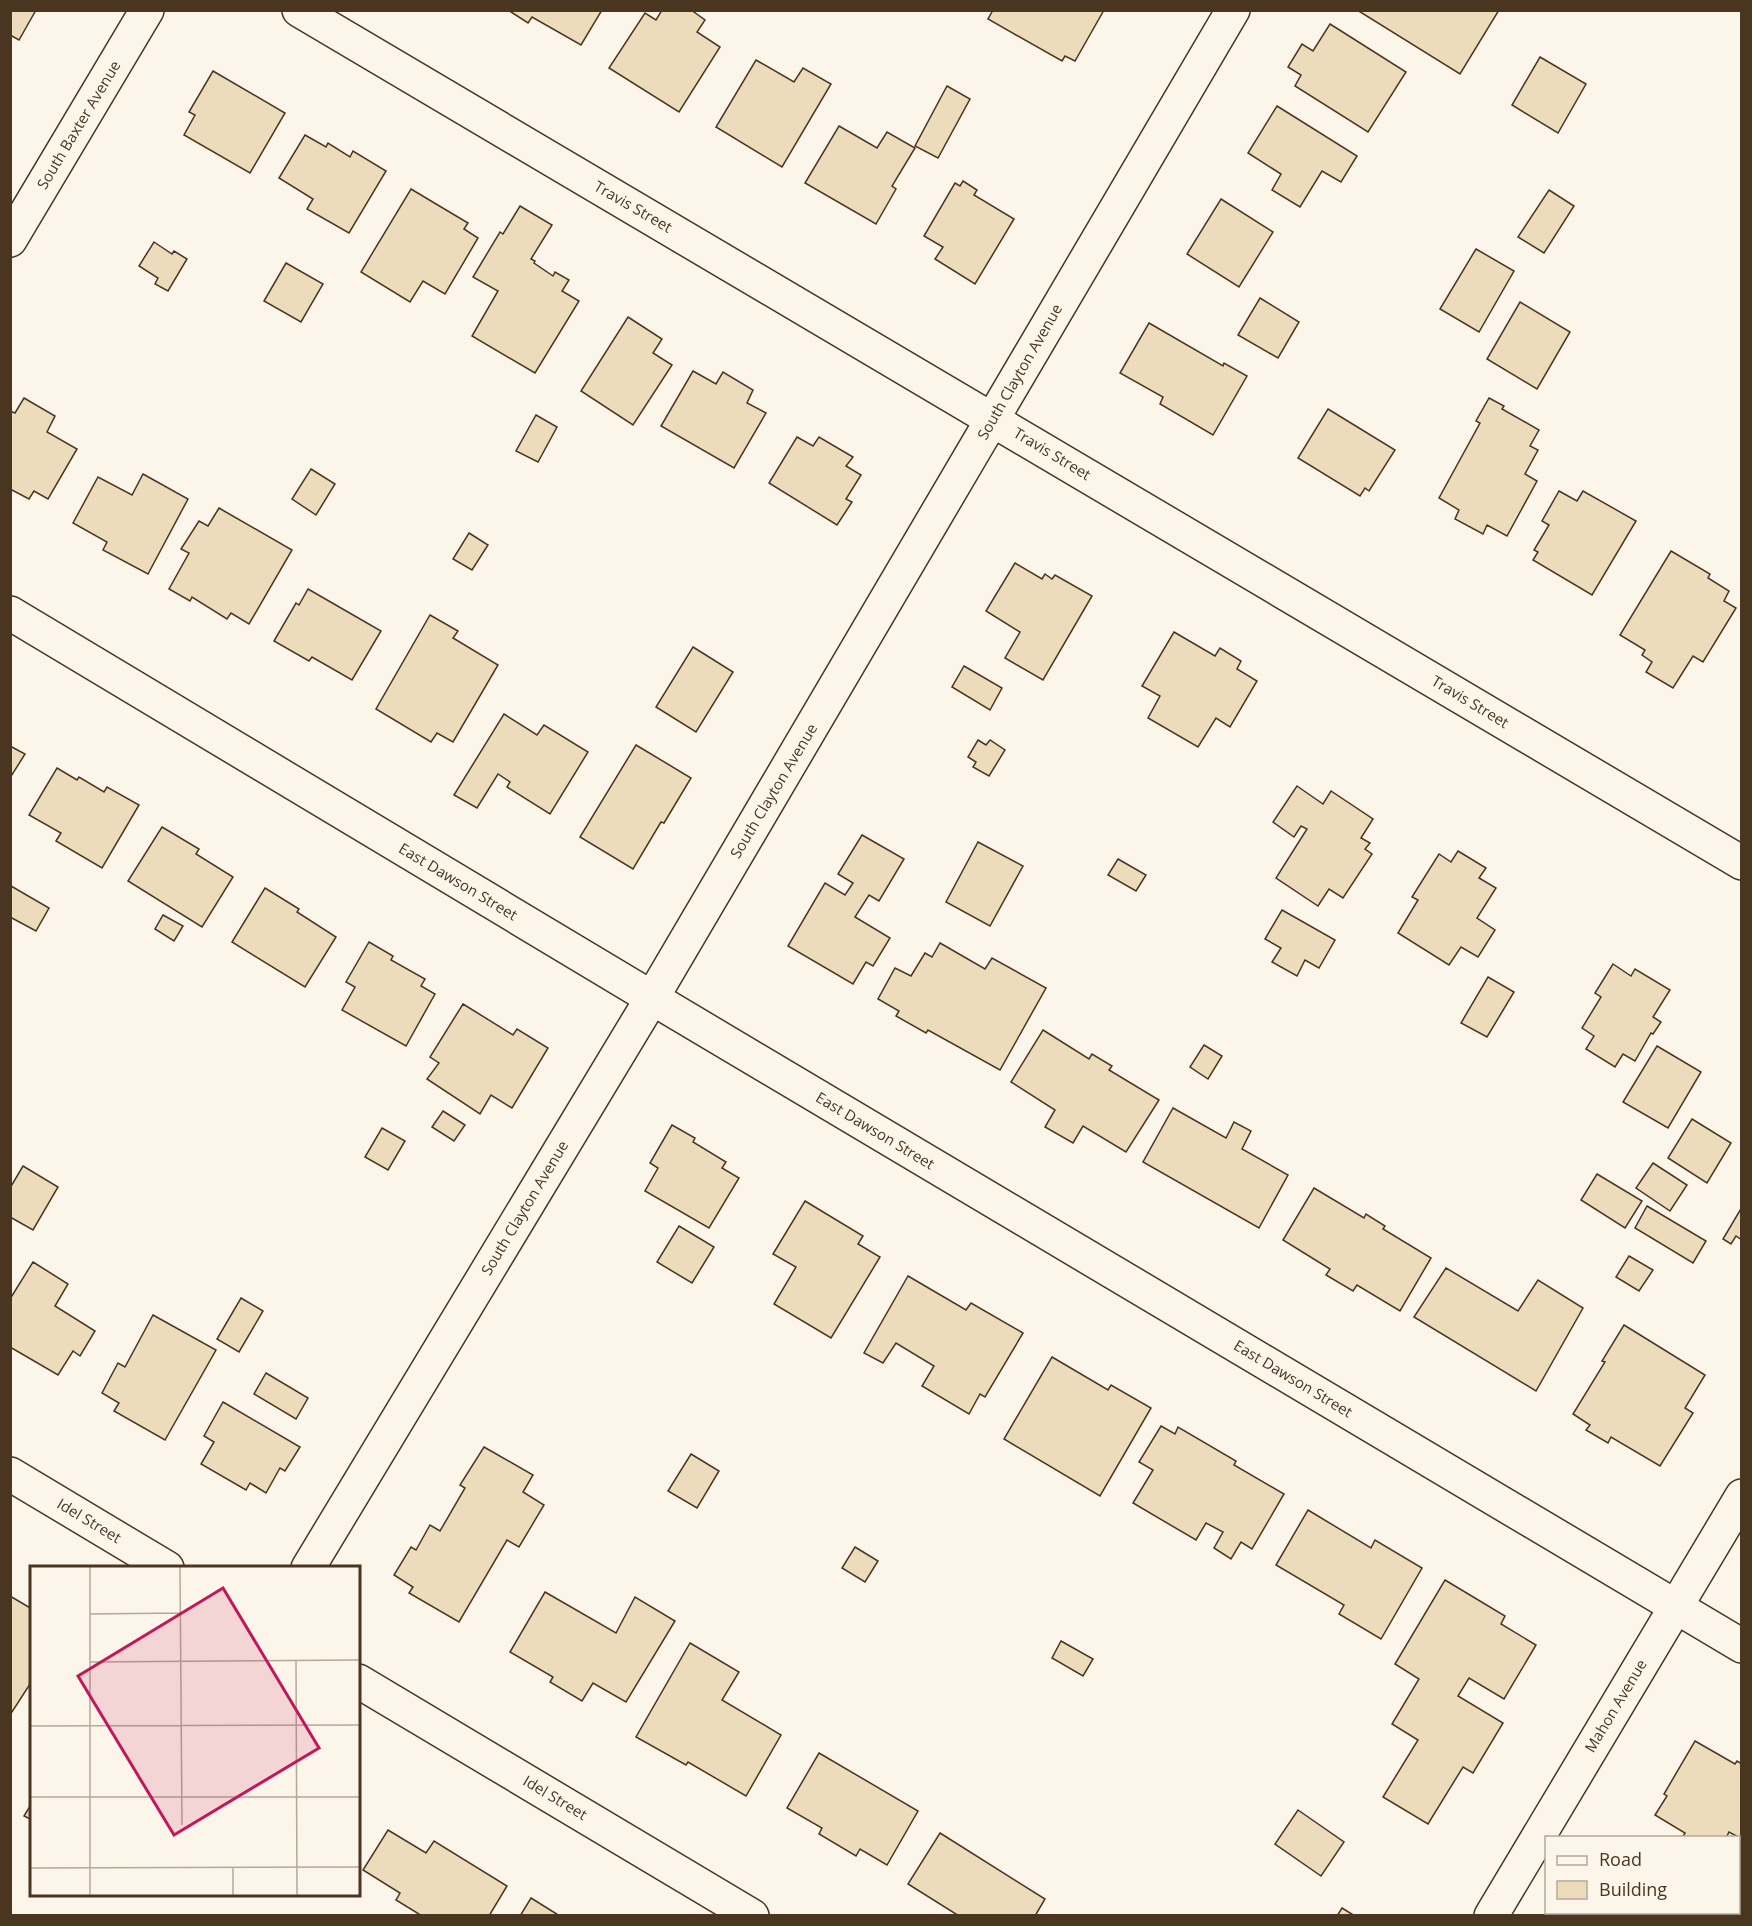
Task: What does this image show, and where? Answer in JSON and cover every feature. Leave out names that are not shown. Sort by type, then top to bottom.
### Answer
[{"type":"street","name":"South Baxter Avenue","points":[[10,240],[147,10]]},
{"type":"street","name":"Travis Street","points":[[299,10],[1742,863]]},
{"type":"street","name":"South Clayton Avenue","points":[[309,1566],[652,998],[1233,10]]},
{"type":"street","name":"East Dawson Street","points":[[10,613],[652,998],[1742,1646]]},
{"type":"street","name":"Idel Street","points":[[10,1474],[164,1566]]},
{"type":"street","name":"Mahon Avenue","points":[[1491,1916],[1742,1496]]},
{"type":"street","name":"Idel Street","points":[[360,1683],[752,1916]]},
{"type":"building","points":[[10,10],[36,10],[19,40],[10,35]]},
{"type":"building","points":[[508,10],[602,10],[581,45],[532,17],[528,23]]},
{"type":"building","points":[[662,10],[691,10],[705,20],[697,32],[720,47],[679,112],[609,68],[645,13],[656,20]]},
{"type":"building","points":[[993,10],[1104,10],[1075,61],[1065,56],[1062,61],[988,19]]},
{"type":"building","points":[[1357,10],[1499,10],[1460,74]]},
{"type":"building","points":[[1330,24],[1406,72],[1368,132],[1295,86],[1301,75],[1288,67],[1302,44],[1313,51]]},
{"type":"building","points":[[1540,57],[1586,84],[1558,133],[1512,105]]},
{"type":"building","points":[[756,60],[794,82],[803,68],[831,84],[782,167],[716,127]]},
{"type":"building","points":[[213,71],[285,113],[250,173],[184,135],[195,115],[189,112]]},
{"type":"building","points":[[947,86],[970,99],[938,158],[915,146]]},
{"type":"building","points":[[1277,106],[1357,156],[1341,182],[1322,171],[1300,207],[1272,190],[1281,174],[1248,153]]},
{"type":"building","points":[[839,126],[877,148],[887,132],[915,148],[892,186],[896,189],[876,224],[805,183]]},
{"type":"building","points":[[305,135],[326,147],[328,143],[350,157],[353,151],[386,171],[349,233],[307,209],[313,199],[279,178]]},
{"type":"building","points":[[963,181],[977,190],[974,195],[1014,219],[975,284],[935,259],[943,247],[924,236],[955,183],[960,186]]},
{"type":"building","points":[[411,189],[468,223],[464,229],[478,238],[445,294],[423,281],[410,302],[361,272]]},
{"type":"building","points":[[1549,190],[1574,206],[1544,253],[1518,237]]},
{"type":"building","points":[[1221,199],[1273,232],[1239,287],[1187,254]]},
{"type":"building","points":[[520,206],[552,225],[531,259],[553,276],[555,272],[569,280],[562,291],[579,301],[535,373],[472,336],[498,291],[473,277],[500,232],[503,234]]},
{"type":"building","points":[[154,242],[172,254],[174,251],[187,259],[168,291],[155,284],[158,278],[139,266]]},
{"type":"building","points":[[1476,249],[1514,271],[1479,332],[1440,309]]},
{"type":"building","points":[[286,263],[323,284],[301,322],[264,301]]},
{"type":"building","points":[[1260,298],[1299,322],[1278,358],[1238,335]]},
{"type":"building","points":[[1520,302],[1570,332],[1537,389],[1487,359]]},
{"type":"building","points":[[628,317],[662,339],[653,353],[672,365],[633,425],[581,391]]},
{"type":"building","points":[[1149,323],[1223,366],[1224,363],[1247,376],[1213,435],[1160,404],[1163,397],[1120,373]]},
{"type":"building","points":[[693,371],[716,384],[723,372],[753,390],[747,403],[766,413],[734,468],[661,426]]},
{"type":"building","points":[[24,398],[55,416],[47,432],[77,449],[48,499],[34,491],[29,499],[10,489],[10,411],[15,413]]},
{"type":"building","points":[[1489,398],[1504,406],[1502,409],[1539,430],[1530,446],[1538,450],[1525,474],[1537,481],[1507,536],[1487,525],[1483,534],[1455,519],[1459,510],[1439,498],[1480,423],[1476,421]]},
{"type":"building","points":[[1328,409],[1395,450],[1369,491],[1365,488],[1360,496],[1298,458]]},
{"type":"building","points":[[536,415],[557,427],[538,462],[516,451]]},
{"type":"building","points":[[797,437],[813,446],[819,437],[853,457],[846,466],[861,475],[846,499],[852,502],[837,525],[769,483]]},
{"type":"building","points":[[311,469],[335,484],[316,515],[292,499]]},
{"type":"building","points":[[143,474],[188,499],[148,574],[103,550],[107,542],[73,523],[98,477],[132,495]]},
{"type":"building","points":[[1559,491],[1577,501],[1583,491],[1636,521],[1592,595],[1533,560],[1538,552],[1534,550],[1549,525],[1542,521]]},
{"type":"building","points":[[219,508],[292,550],[249,624],[231,613],[227,619],[192,597],[190,601],[169,589],[189,553],[181,549],[199,521],[208,526]]},
{"type":"building","points":[[469,533],[488,545],[472,570],[453,559]]},
{"type":"building","points":[[1671,551],[1710,574],[1708,578],[1729,591],[1724,601],[1736,608],[1703,662],[1693,656],[1673,688],[1646,672],[1652,662],[1642,655],[1645,650],[1620,635]]},
{"type":"building","points":[[1015,563],[1042,579],[1045,574],[1052,579],[1055,575],[1092,596],[1043,680],[1005,658],[1020,632],[986,611]]},
{"type":"building","points":[[308,589],[381,631],[352,680],[312,657],[309,661],[274,641],[296,603],[299,605]]},
{"type":"building","points":[[430,615],[458,631],[453,638],[498,665],[453,742],[437,733],[431,742],[376,709]]},
{"type":"building","points":[[1174,632],[1215,656],[1220,648],[1241,661],[1237,669],[1257,681],[1230,727],[1216,718],[1198,747],[1148,718],[1160,696],[1142,686]]},
{"type":"building","points":[[693,647],[733,672],[696,732],[656,707]]},
{"type":"building","points":[[964,666],[1002,688],[990,710],[952,687]]},
{"type":"building","points":[[504,714],[537,735],[544,725],[588,752],[550,814],[507,787],[510,782],[498,774],[477,808],[454,795]]},
{"type":"building","points":[[978,740],[986,745],[990,740],[1005,750],[989,776],[973,767],[976,762],[968,757]]},
{"type":"building","points":[[636,745],[691,778],[633,869],[580,837]]},
{"type":"building","points":[[10,746],[25,754],[10,778]]},
{"type":"building","points":[[57,768],[77,780],[79,777],[104,792],[107,787],[139,805],[102,868],[56,841],[61,833],[29,815]]},
{"type":"building","points":[[1297,786],[1323,804],[1331,791],[1373,819],[1361,838],[1370,843],[1365,849],[1372,854],[1343,898],[1329,889],[1318,906],[1276,878],[1307,829],[1301,826],[1294,837],[1273,822]]},
{"type":"building","points":[[162,827],[199,849],[196,854],[233,877],[202,927],[128,881]]},
{"type":"building","points":[[862,835],[904,859],[879,901],[869,895],[855,917],[890,938],[873,966],[866,962],[853,984],[788,946],[825,883],[845,895],[853,883],[838,874]]},
{"type":"building","points":[[978,842],[1023,866],[990,926],[946,902]]},
{"type":"building","points":[[1458,851],[1486,868],[1479,878],[1496,888],[1477,918],[1495,930],[1478,957],[1461,947],[1449,965],[1398,933],[1418,900],[1412,897],[1439,854],[1451,862]]},
{"type":"building","points":[[1118,859],[1146,875],[1136,891],[1108,875]]},
{"type":"building","points":[[11,886],[49,908],[36,931],[10,917]]},
{"type":"building","points":[[265,888],[299,909],[297,912],[336,937],[305,987],[232,942]]},
{"type":"building","points":[[1282,910],[1335,940],[1319,968],[1305,960],[1297,976],[1272,962],[1281,948],[1265,939]]},
{"type":"building","points":[[163,915],[183,926],[174,941],[155,929]]},
{"type":"building","points":[[369,942],[393,956],[391,960],[425,979],[421,986],[435,994],[406,1046],[342,1010],[355,987],[346,982]]},
{"type":"building","points":[[940,943],[985,969],[992,958],[1046,988],[1000,1070],[928,1030],[926,1033],[896,1016],[899,1011],[878,999],[895,968],[911,976],[925,953],[932,957]]},
{"type":"building","points":[[1613,964],[1631,976],[1635,969],[1670,990],[1653,1017],[1661,1022],[1653,1034],[1651,1033],[1635,1061],[1623,1054],[1615,1067],[1586,1049],[1594,1036],[1582,1028],[1601,997],[1595,993]]},
{"type":"building","points":[[1488,977],[1514,992],[1487,1037],[1461,1023]]},
{"type":"building","points":[[463,1004],[513,1035],[517,1029],[548,1048],[512,1108],[491,1095],[480,1114],[427,1079],[439,1063],[430,1057]]},
{"type":"building","points":[[1043,1030],[1089,1059],[1092,1054],[1112,1066],[1109,1070],[1159,1100],[1126,1152],[1083,1126],[1073,1143],[1045,1127],[1055,1110],[1011,1082]]},
{"type":"building","points":[[1204,1045],[1222,1056],[1208,1079],[1190,1067]]},
{"type":"building","points":[[1657,1046],[1701,1072],[1668,1128],[1623,1102]]},
{"type":"building","points":[[1173,1108],[1226,1138],[1234,1122],[1251,1131],[1242,1149],[1288,1175],[1259,1228],[1143,1162]]},
{"type":"building","points":[[443,1111],[465,1125],[454,1141],[432,1127]]},
{"type":"building","points":[[1692,1119],[1731,1143],[1707,1183],[1668,1158]]},
{"type":"building","points":[[672,1125],[695,1138],[693,1142],[726,1162],[722,1168],[739,1178],[709,1228],[645,1191],[658,1168],[650,1163]]},
{"type":"building","points":[[382,1128],[405,1141],[388,1170],[365,1157]]},
{"type":"building","points":[[1653,1163],[1687,1185],[1670,1211],[1636,1188]]},
{"type":"building","points":[[23,1166],[58,1187],[33,1230],[10,1217],[10,1188]]},
{"type":"building","points":[[1597,1174],[1642,1201],[1625,1228],[1581,1200]]},
{"type":"building","points":[[1314,1188],[1364,1218],[1366,1214],[1385,1226],[1383,1229],[1431,1258],[1400,1311],[1357,1285],[1353,1291],[1326,1275],[1330,1269],[1283,1240]]},
{"type":"building","points":[[805,1201],[863,1236],[858,1244],[880,1257],[831,1338],[774,1304],[796,1267],[773,1254]]},
{"type":"building","points":[[1647,1206],[1706,1241],[1693,1263],[1635,1228]]},
{"type":"building","points":[[1742,1207],[1742,1240],[1736,1236],[1731,1244],[1723,1239]]},
{"type":"building","points":[[679,1226],[714,1247],[692,1283],[657,1262]]},
{"type":"building","points":[[1629,1256],[1653,1270],[1639,1291],[1616,1277]]},
{"type":"building","points":[[33,1262],[68,1284],[55,1306],[95,1331],[80,1356],[73,1351],[58,1375],[10,1347],[10,1299]]},
{"type":"building","points":[[1446,1268],[1518,1311],[1538,1280],[1583,1308],[1536,1391],[1414,1317]]},
{"type":"building","points":[[908,1276],[966,1310],[971,1303],[1023,1333],[985,1397],[980,1394],[969,1414],[922,1386],[934,1366],[896,1343],[883,1363],[864,1353]]},
{"type":"building","points":[[241,1298],[263,1311],[239,1352],[217,1339]]},
{"type":"building","points":[[153,1315],[216,1350],[165,1440],[114,1411],[119,1403],[102,1393],[118,1363],[125,1367]]},
{"type":"building","points":[[1624,1325],[1705,1375],[1685,1408],[1693,1413],[1660,1466],[1611,1437],[1608,1443],[1586,1430],[1590,1425],[1573,1414],[1605,1362],[1602,1361]]},
{"type":"building","points":[[1052,1357],[1108,1390],[1111,1385],[1151,1408],[1100,1496],[1004,1439]]},
{"type":"building","points":[[266,1373],[308,1398],[296,1419],[254,1394]]},
{"type":"building","points":[[223,1402],[300,1447],[285,1471],[280,1468],[266,1493],[250,1483],[246,1490],[201,1464],[214,1442],[204,1436]]},
{"type":"building","points":[[1161,1426],[1175,1434],[1178,1427],[1236,1461],[1234,1465],[1284,1494],[1252,1549],[1241,1542],[1231,1559],[1214,1548],[1223,1532],[1206,1523],[1196,1540],[1133,1503],[1153,1470],[1139,1462]]},
{"type":"building","points":[[484,1447],[533,1475],[523,1492],[544,1505],[519,1547],[507,1540],[459,1622],[409,1593],[413,1587],[394,1575],[411,1547],[416,1550],[430,1525],[440,1531],[465,1488],[460,1485]]},
{"type":"building","points":[[691,1454],[719,1471],[697,1508],[668,1491]]},
{"type":"building","points":[[1308,1510],[1371,1548],[1375,1540],[1422,1568],[1381,1639],[1339,1614],[1344,1605],[1276,1565]]},
{"type":"building","points":[[855,1547],[878,1561],[865,1582],[842,1568]]},
{"type":"building","points":[[1445,1580],[1505,1616],[1501,1624],[1536,1645],[1504,1699],[1469,1678],[1458,1696],[1503,1723],[1473,1773],[1463,1767],[1428,1824],[1383,1797],[1418,1740],[1392,1724],[1419,1679],[1395,1664]]},
{"type":"building","points":[[545,1592],[616,1633],[635,1597],[675,1621],[626,1702],[593,1683],[582,1701],[550,1682],[553,1677],[510,1652]]},
{"type":"building","points":[[10,1596],[30,1608],[30,1684],[10,1715]]},
{"type":"building","points":[[1061,1641],[1093,1659],[1083,1676],[1052,1658]]},
{"type":"building","points":[[690,1643],[739,1672],[722,1700],[781,1735],[746,1796],[688,1762],[686,1765],[636,1737]]},
{"type":"building","points":[[1695,1741],[1735,1764],[1737,1761],[1742,1764],[1742,1839],[1729,1832],[1727,1836],[1683,1836],[1685,1833],[1655,1815],[1667,1796],[1664,1794]]},
{"type":"building","points":[[819,1753],[918,1811],[887,1865],[860,1849],[856,1856],[819,1834],[822,1828],[787,1808]]},
{"type":"building","points":[[30,1806],[30,1819],[24,1816]]},
{"type":"building","points":[[1298,1810],[1344,1842],[1321,1876],[1275,1844]]},
{"type":"building","points":[[388,1830],[426,1853],[434,1841],[507,1886],[489,1916],[422,1916],[396,1900],[400,1893],[363,1870]]},
{"type":"building","points":[[940,1833],[1045,1899],[1035,1916],[959,1916],[908,1884]]},
{"type":"building","points":[[1740,1863],[1742,1864],[1742,1916],[1726,1914],[1740,1914]]},
{"type":"building","points":[[531,1898],[560,1916],[520,1916]]},
{"type":"building","points":[[1342,1908],[1355,1916],[1337,1916]]}]
